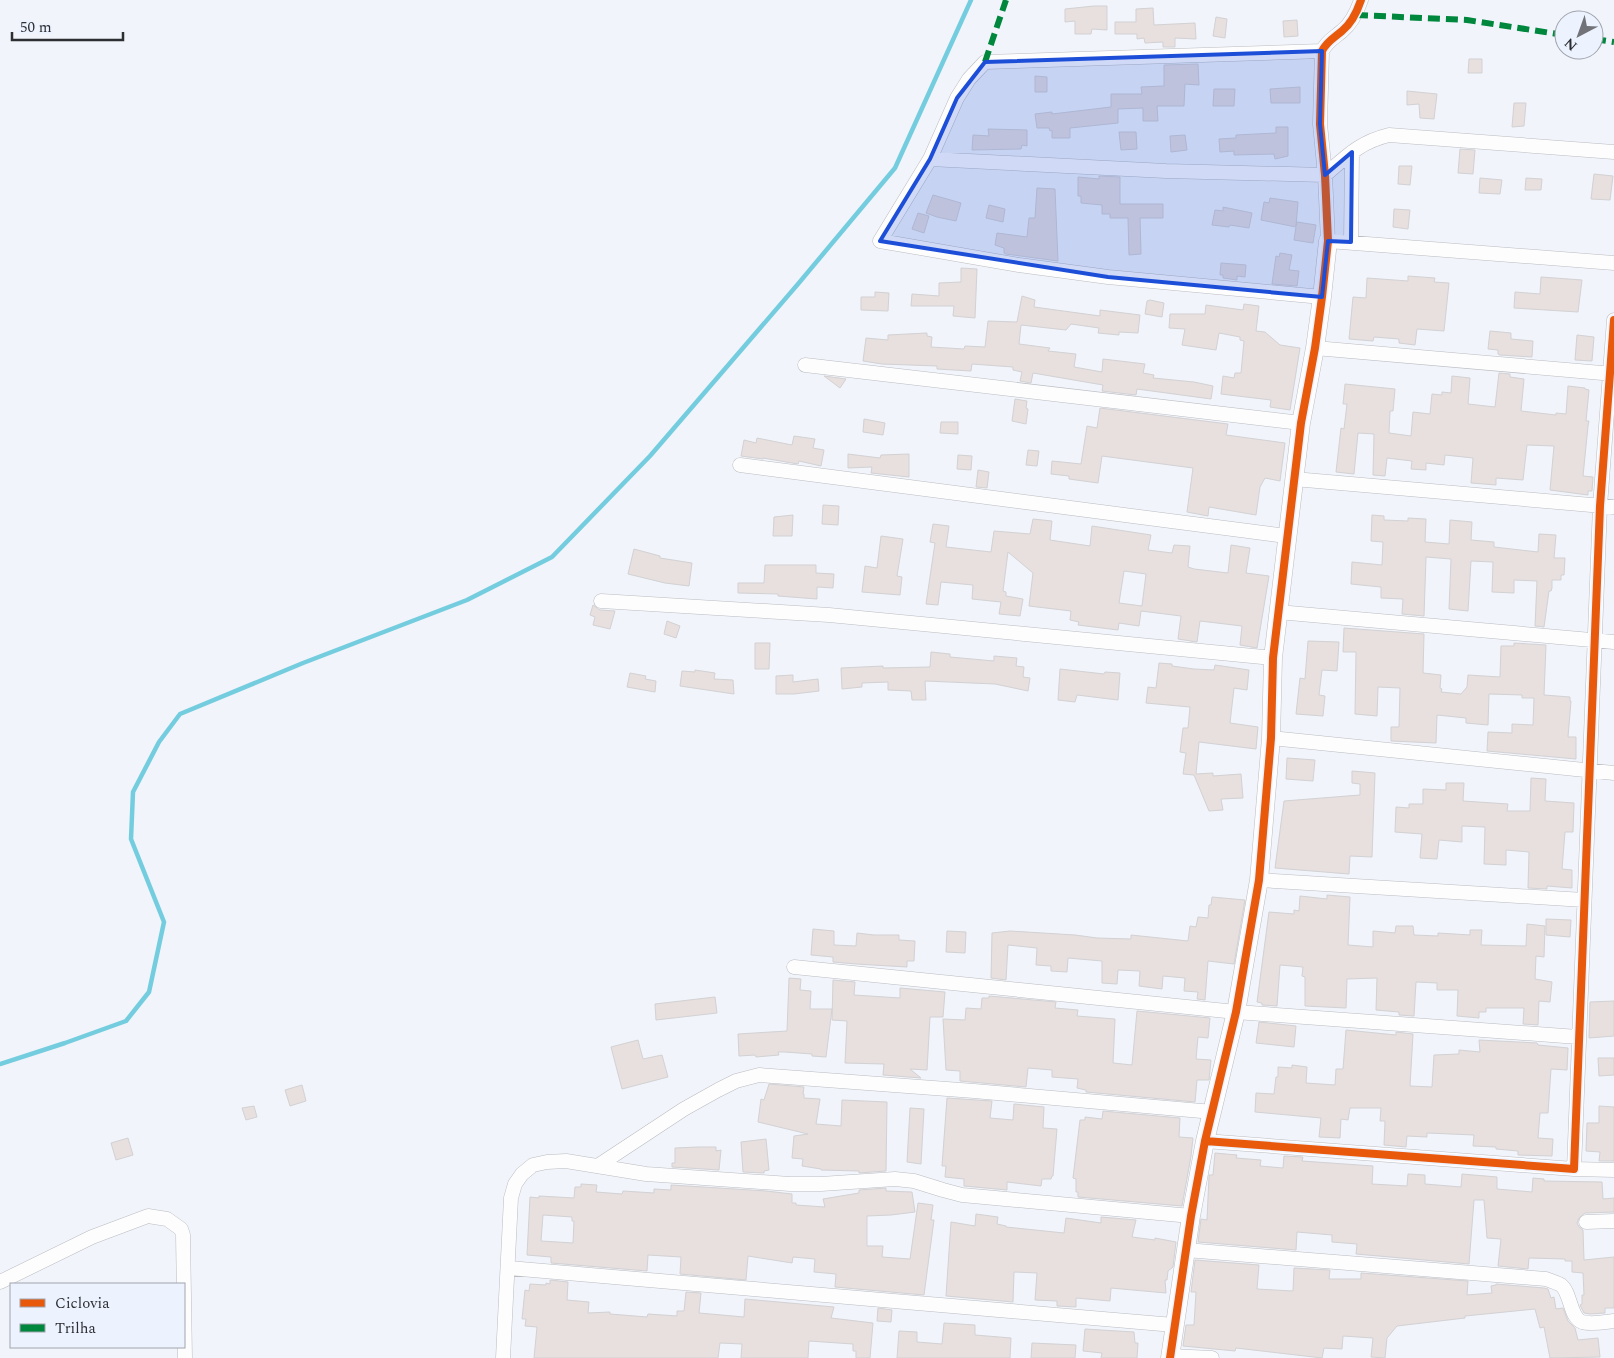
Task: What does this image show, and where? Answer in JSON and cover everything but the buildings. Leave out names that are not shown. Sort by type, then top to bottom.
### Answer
[{"type":"street","points":[[1212,1358],[1170,1357],[1191,1216],[1205,1141],[1236,1012],[1259,880],[1271,738],[1273,658],[1286,536],[1301,423],[1315,348],[1328,241],[1325,175],[1320,124],[1322,50],[1326,42],[1342,31],[1356,16],[1361,0]]},
{"type":"street","points":[[1322,50],[985,62],[970,78],[957,98],[930,158],[880,241],[1020,266],[1098,276],[1322,297]]},
{"type":"street","points":[[930,158],[1166,171],[1325,175],[1363,144],[1389,135],[1614,152]]},
{"type":"street","points":[[1351,242],[1352,152]]},
{"type":"street","points":[[1328,241],[1614,263]]},
{"type":"street","points":[[1574,1170],[1593,641],[1600,506],[1612,374],[1614,320]]},
{"type":"street","points":[[1315,348],[1612,374]]},
{"type":"street","points":[[805,365],[1301,423]]},
{"type":"street","points":[[740,465],[1286,536]]},
{"type":"street","points":[[1294,479],[1614,507]]},
{"type":"street","points":[[601,601],[829,615],[1273,658]]},
{"type":"street","points":[[1278,612],[1614,642]]},
{"type":"street","points":[[1271,738],[1614,773]]},
{"type":"street","points":[[1259,880],[1584,900]]},
{"type":"street","points":[[794,967],[1236,1012],[1578,1037]]},
{"type":"street","points":[[599,1165],[701,1100],[736,1081],[759,1075],[974,1091],[1213,1112]]},
{"type":"street","points":[[1205,1141],[1574,1170],[1614,1170]]},
{"type":"street","points":[[503,1358],[511,1198],[515,1184],[522,1174],[533,1165],[566,1161],[646,1174],[790,1184],[895,1179],[914,1180],[942,1190],[971,1196],[1191,1216]]},
{"type":"street","points":[[0,1282],[101,1234],[148,1216],[167,1218],[180,1229],[183,1235],[184,1283]]},
{"type":"street","points":[[1586,1222],[1614,1221]]},
{"type":"street","points":[[1186,1250],[1546,1279],[1557,1283],[1566,1291],[1578,1320],[1585,1323],[1614,1321]]},
{"type":"street","points":[[509,1268],[1174,1325]]},
{"type":"street","points":[[185,1317],[186,1358]]},
{"type":"highlighted area","points":[[1322,51],[1320,124],[1325,175],[1352,152],[1351,242],[1328,241],[1322,297],[1108,277],[880,241],[930,159],[957,98],[985,62]]},
{"type":"waterway","points":[[0,1064],[126,1021],[149,992],[164,922],[131,839],[133,792],[159,742],[180,714],[303,663],[467,600],[552,557],[650,456],[895,168],[971,0]]},
{"type":"marked path","points":[[985,62],[1006,0]]},
{"type":"marked path","points":[[1356,15],[1467,20],[1554,33]]},
{"type":"marked path","points":[[1604,40],[1614,42]]},
{"type":"cycle path","points":[[1170,1358],[1191,1216],[1205,1141],[1236,1012],[1259,880],[1271,738],[1273,658],[1301,423],[1315,348],[1328,241],[1325,175],[1320,124],[1322,51],[1328,42],[1349,24],[1361,0]]},
{"type":"cycle path","points":[[1205,1141],[1574,1169],[1600,506],[1614,320]]}]
